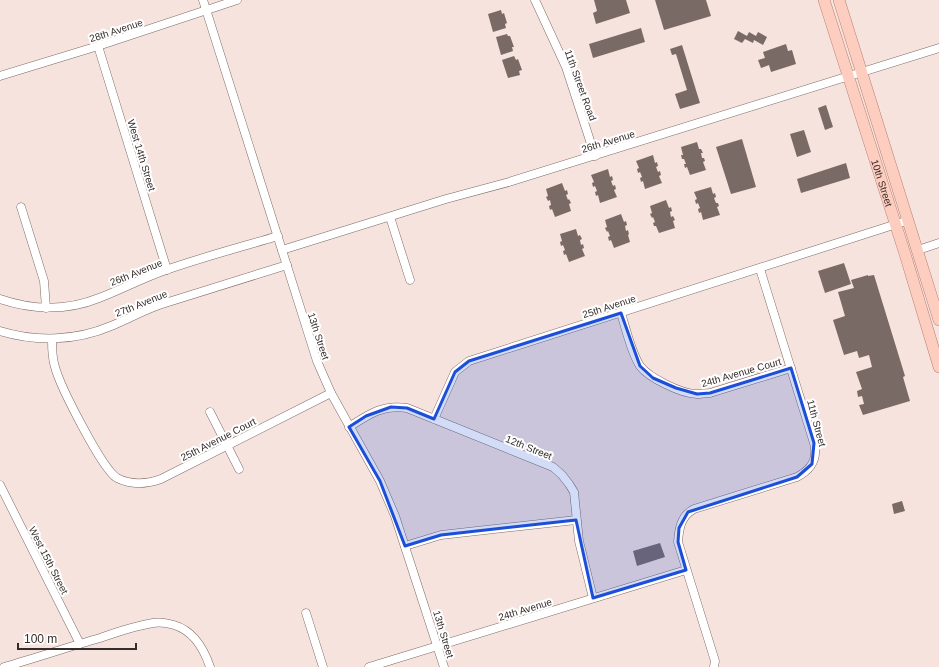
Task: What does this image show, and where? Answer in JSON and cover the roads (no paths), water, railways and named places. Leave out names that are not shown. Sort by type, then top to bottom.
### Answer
[{"type":"main road","name":"10th Street","points":[[824,0],[939,367]]},
{"type":"main road","name":"10th Street","points":[[839,0],[939,320]]},
{"type":"street","name":"13th Street","points":[[203,0],[317,361],[331,393],[380,481],[395,516],[444,667]]},
{"type":"street","name":"28th Avenue","points":[[0,76],[98,46],[237,0]]},
{"type":"street","name":"11th Street Road","points":[[535,0],[566,67],[595,156]]},
{"type":"street","name":"West 14th Street","points":[[98,46],[167,270]]},
{"type":"street","name":"26th Avenue","points":[[282,250],[446,199],[595,156],[939,48]]},
{"type":"street","points":[[22,207],[44,281],[46,308]]},
{"type":"street","points":[[390,217],[410,280]]},
{"type":"street","name":"25th Avenue","points":[[434,419],[455,372],[469,361],[760,269],[908,220]]},
{"type":"street","name":"26th Avenue","points":[[0,299],[27,306],[46,308],[79,305],[98,299],[137,280],[278,236]]},
{"type":"street","points":[[918,250],[939,243]]},
{"type":"street","name":"27th Avenue","points":[[0,331],[52,340],[84,334],[110,327],[144,310],[287,265]]},
{"type":"street","name":"11th Street","points":[[714,667],[715,661],[678,542],[679,528],[682,520],[688,512],[694,509],[798,477],[807,472],[815,458],[816,450],[760,269]]},
{"type":"street","name":"24th Avenue Court","points":[[621,313],[640,366],[653,378],[676,388],[696,394],[710,393],[791,368]]},
{"type":"street","name":"25th Avenue Court","points":[[52,340],[55,367],[62,386],[102,461],[117,478],[143,484],[153,482],[331,393]]},
{"type":"street","points":[[349,427],[366,416],[391,407],[407,408],[434,419]]},
{"type":"street","points":[[210,412],[239,469]]},
{"type":"street","name":"12th Street","points":[[434,419],[553,467],[562,475],[574,492],[579,541],[594,598]]},
{"type":"street","name":"West 15th Street","points":[[0,485],[80,644]]},
{"type":"street","points":[[405,546],[441,535],[576,520]]},
{"type":"street","name":"24th Avenue","points":[[369,667],[686,570]]},
{"type":"street","points":[[306,613],[323,667]]},
{"type":"street","points":[[4,667],[30,663],[80,644],[154,622],[175,625],[185,631],[196,640],[205,654],[210,667]]}]
